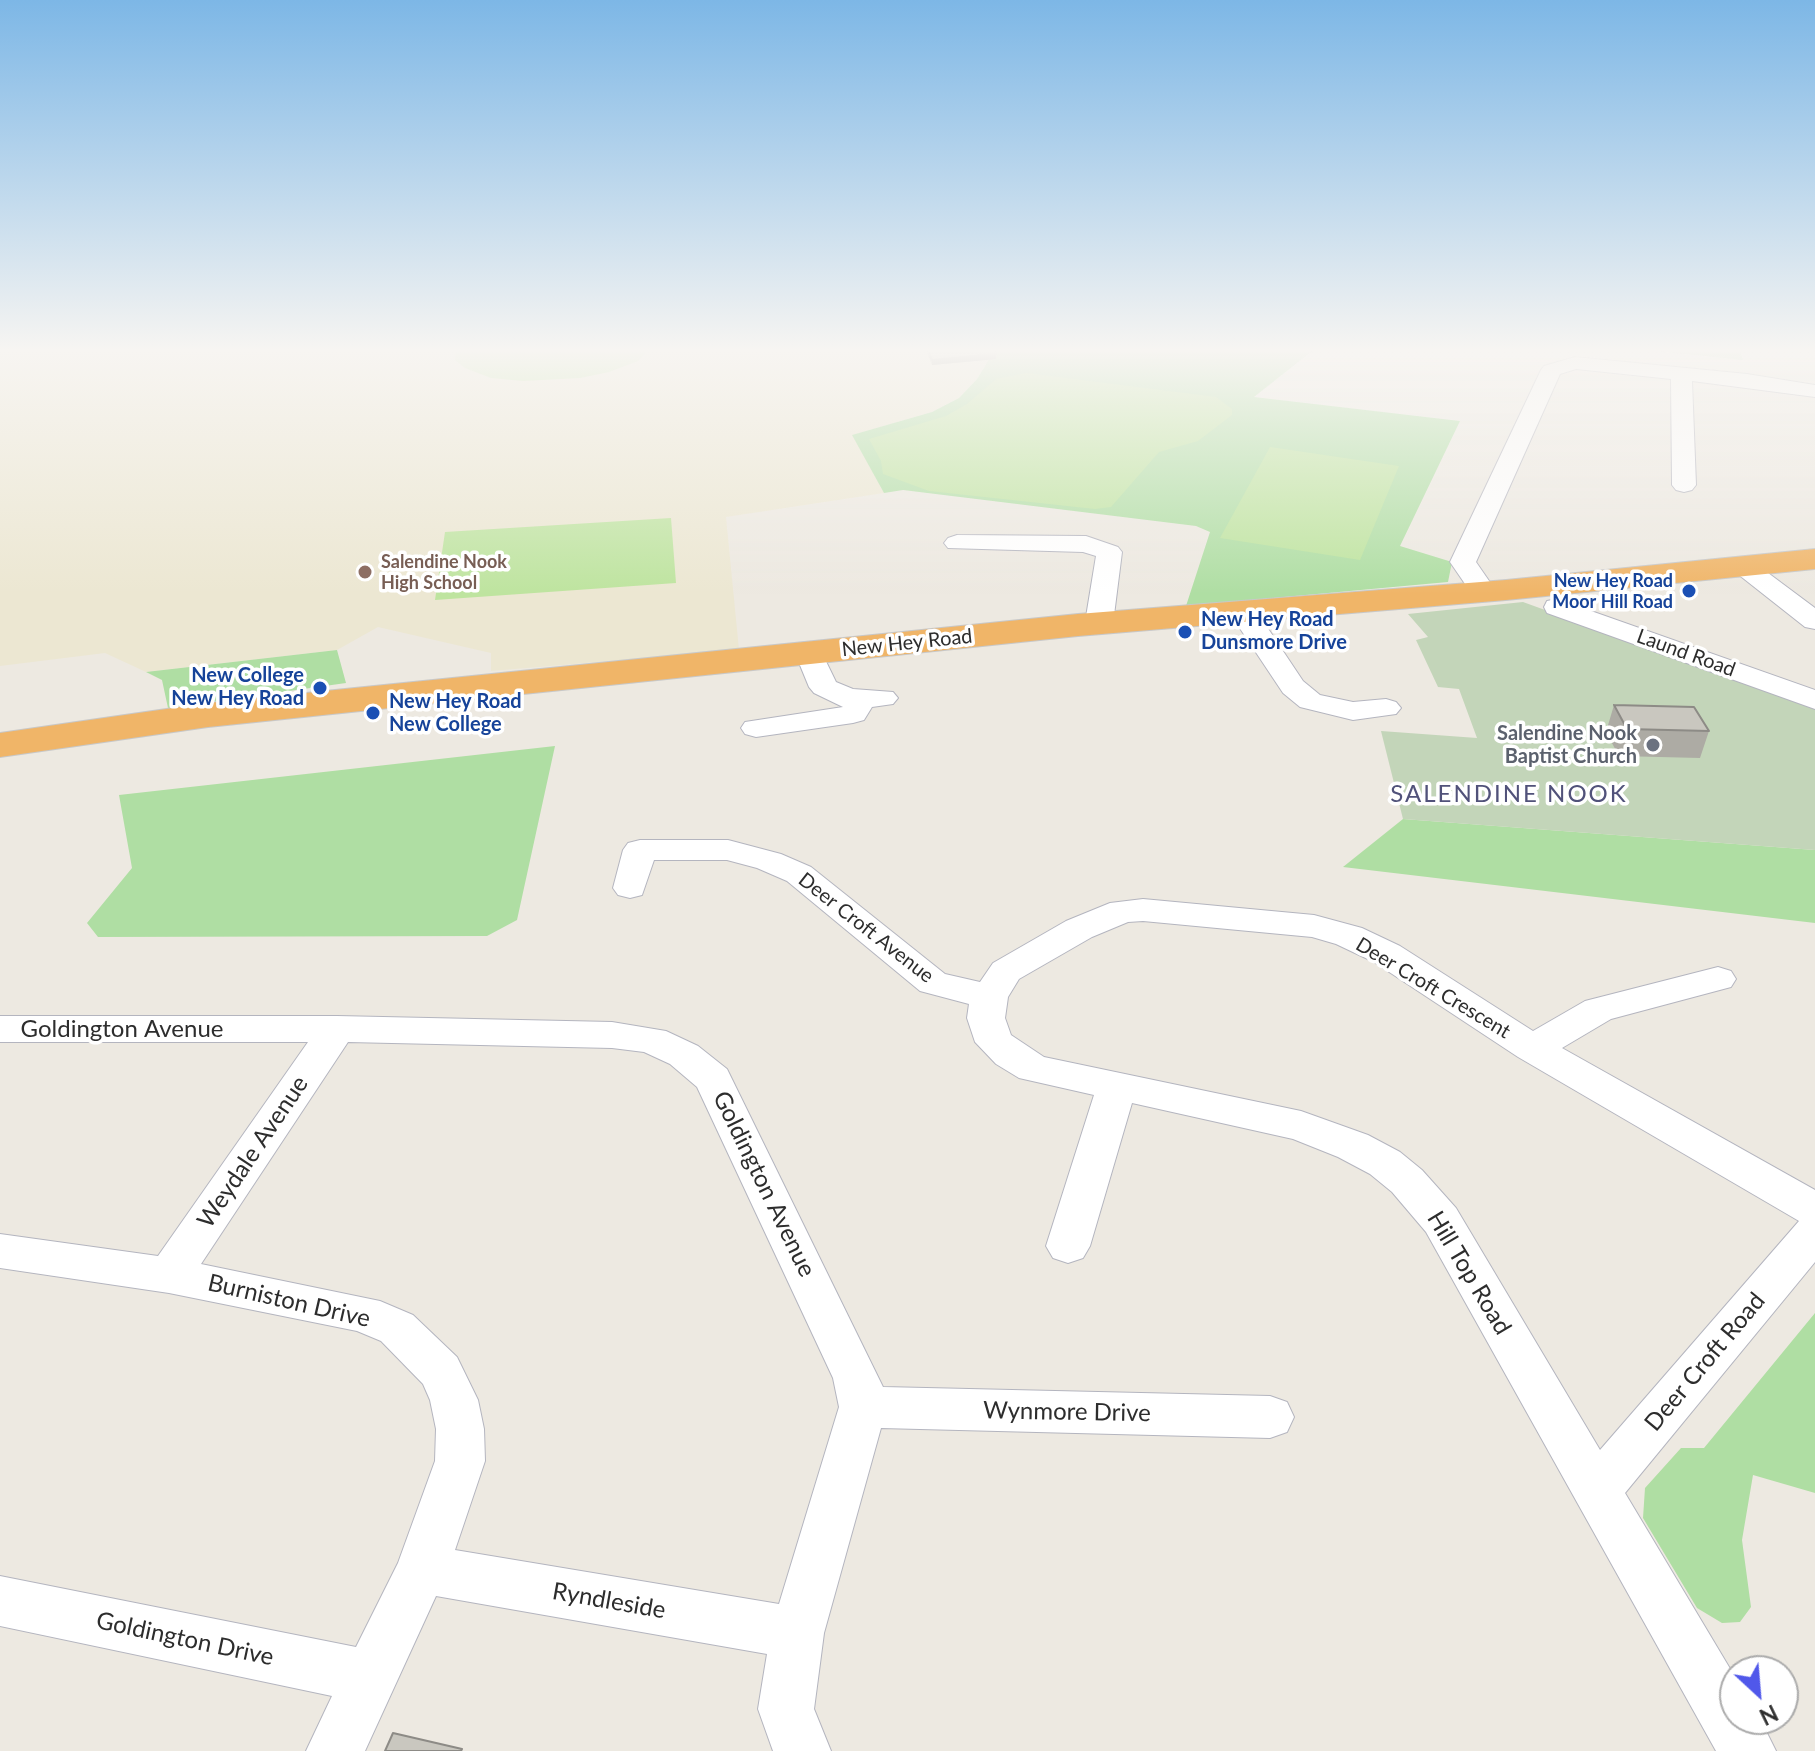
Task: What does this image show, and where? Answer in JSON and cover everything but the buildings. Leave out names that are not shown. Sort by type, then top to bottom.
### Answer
[{"type":"highway","name":"New Hey Road","points":[[0,745],[208,715],[1099,623],[1815,559]]},
{"type":"street","points":[[1483,591],[1463,562],[1524,430]]},
{"type":"street","points":[[1683,430],[1684,485]]},
{"type":"street","points":[[958,542],[1086,544],[1109,552],[1099,623]]},
{"type":"street","points":[[1743,566],[1815,621]]},
{"type":"street","name":"Laund Road","points":[[1557,607],[1815,700]]},
{"type":"street","points":[[1243,612],[1293,687],[1310,701],[1353,711],[1386,708]]},
{"type":"street","points":[[756,728],[853,714],[873,698],[849,698],[824,687],[809,653]]},
{"type":"street","name":"Deer Croft Avenue","points":[[630,888],[640,850],[728,850],[769,861],[799,874],[933,983],[989,997]]},
{"type":"street","name":"Deer Croft Crescent","points":[[989,997],[1006,971],[1079,929],[1122,911],[1143,910],[1314,926],[1349,936],[1387,954],[1532,1048],[1815,1210]]},
{"type":"street","points":[[1532,1048],[1598,1010],[1718,979]]},
{"type":"street","name":"Hill Top Road","points":[[989,997],[986,1018],[994,1042],[1033,1068],[1301,1126],[1353,1146],[1385,1163],[1407,1181],[1441,1220],[1747,1751]]},
{"type":"street","name":"Goldington Avenue","points":[[0,1029],[337,1029],[612,1035],[652,1040],[684,1055],[713,1079],[857,1378],[863,1407]]},
{"type":"street","name":"Weydale Avenue","points":[[169,1275],[337,1029]]},
{"type":"street","points":[[1068,1246],[1117,1086]]},
{"type":"street","name":"Deer Croft Road","points":[[1595,1492],[1815,1232]]},
{"type":"street","name":"Burniston Drive","points":[[0,1251],[169,1275],[364,1314],[397,1328],[440,1371],[454,1400],[460,1429],[460,1461],[422,1569],[335,1751]]},
{"type":"street","points":[[802,1751],[786,1709],[797,1633],[863,1407]]},
{"type":"street","name":"Wynmore Drive","points":[[863,1407],[1270,1417]]},
{"type":"street","name":"Ryndleside","points":[[422,1569],[797,1633]]},
{"type":"street","name":"Goldington Drive","points":[[0,1601],[370,1677]]},
{"type":"shaded area","name":"Salendine Nook High School","points":[[0,430],[871,430],[853,435],[884,493],[726,517],[739,650],[491,671],[491,653],[378,627],[337,650],[146,672],[105,653],[0,666]]},
{"type":"green space","points":[[870,430],[1456,430],[1400,546],[1452,562],[1448,582],[1186,606],[1210,532],[1196,526],[903,490],[884,493],[852,435]]},
{"type":"green space","points":[[900,430],[1213,430],[1198,441],[1159,452],[1111,507],[1095,509],[929,491],[883,474],[881,461],[869,439]]},
{"type":"green space","points":[[1270,447],[1399,466],[1360,560],[1220,538]]},
{"type":"green space","points":[[671,518],[676,583],[435,600],[445,532]]},
{"type":"green space","points":[[1523,602],[1815,708],[1815,850],[1403,819],[1381,731],[1477,738],[1459,689],[1438,687],[1416,640],[1428,637],[1408,614]]},
{"type":"green space","points":[[337,650],[346,683],[168,708],[162,680],[146,672]]},
{"type":"green space","points":[[555,746],[517,920],[487,936],[98,937],[87,923],[132,868],[119,795]]},
{"type":"green space","points":[[1403,819],[1815,850],[1815,923],[1343,867]]},
{"type":"green space","points":[[1815,1313],[1815,1493],[1753,1475],[1742,1540],[1751,1607],[1740,1622],[1722,1623],[1697,1608],[1643,1518],[1645,1488],[1681,1448],[1704,1448]]},
{"type":"place","name":"Salendine Nook High School","points":[[365,572]]},
{"type":"place","name":"New Hey Road Moor Hill Road","points":[[1689,591]]},
{"type":"place","name":"New Hey Road Dunsmore Drive","points":[[1185,632]]},
{"type":"place","name":"New College New Hey Road","points":[[320,688]]},
{"type":"place","name":"New Hey Road New College","points":[[373,713]]},
{"type":"place","name":"Salendine Nook Baptist Church","points":[[1653,745]]},
{"type":"district","name":"SALENDINE NOOK","points":[[1509,794]]}]
